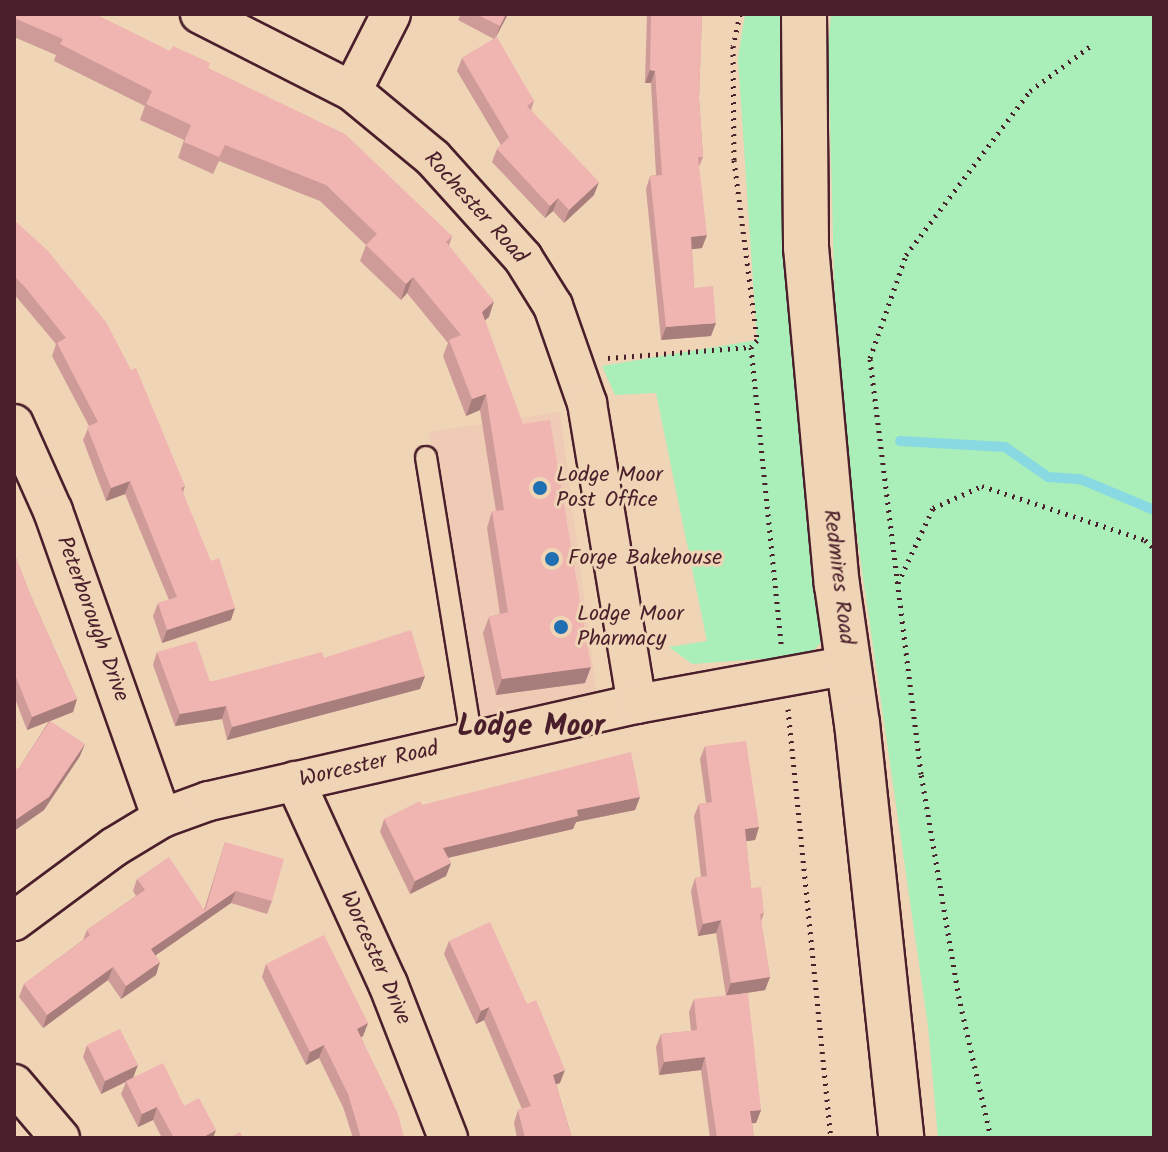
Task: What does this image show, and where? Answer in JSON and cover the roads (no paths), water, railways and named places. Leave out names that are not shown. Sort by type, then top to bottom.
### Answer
[{"type":"street","name":"Rochester Road","points":[[200,14],[352,91],[433,158],[523,258],[553,306],[587,403],[637,704]]},
{"type":"street","points":[[352,91],[391,14]]},
{"type":"street","name":"Redmires Road","points":[[804,14],[806,247],[835,570],[849,665],[901,1138]]},
{"type":"street","name":"Peterborough Drive","points":[[14,424],[53,511],[162,818]]},
{"type":"street","name":"Worcester Road","points":[[14,921],[162,818],[295,781],[637,704],[849,665]]},
{"type":"street","name":"Worcester Drive","points":[[295,781],[388,984],[448,1138]]},
{"type":"street","points":[[14,1084],[60,1138]]},
{"type":"lane","points":[[426,457],[472,741]]},
{"type":"waterway","points":[[900,441],[1005,447],[1048,477],[1080,479],[1154,510]]},
{"type":"place","name":"Lodge Moor Post Office","points":[[540,488]]},
{"type":"place","name":"Forge Bakehouse","points":[[552,559]]},
{"type":"place","name":"Lodge Moor Pharmacy","points":[[561,627]]},
{"type":"district","name":"Lodge Moor","points":[[531,727]]}]
